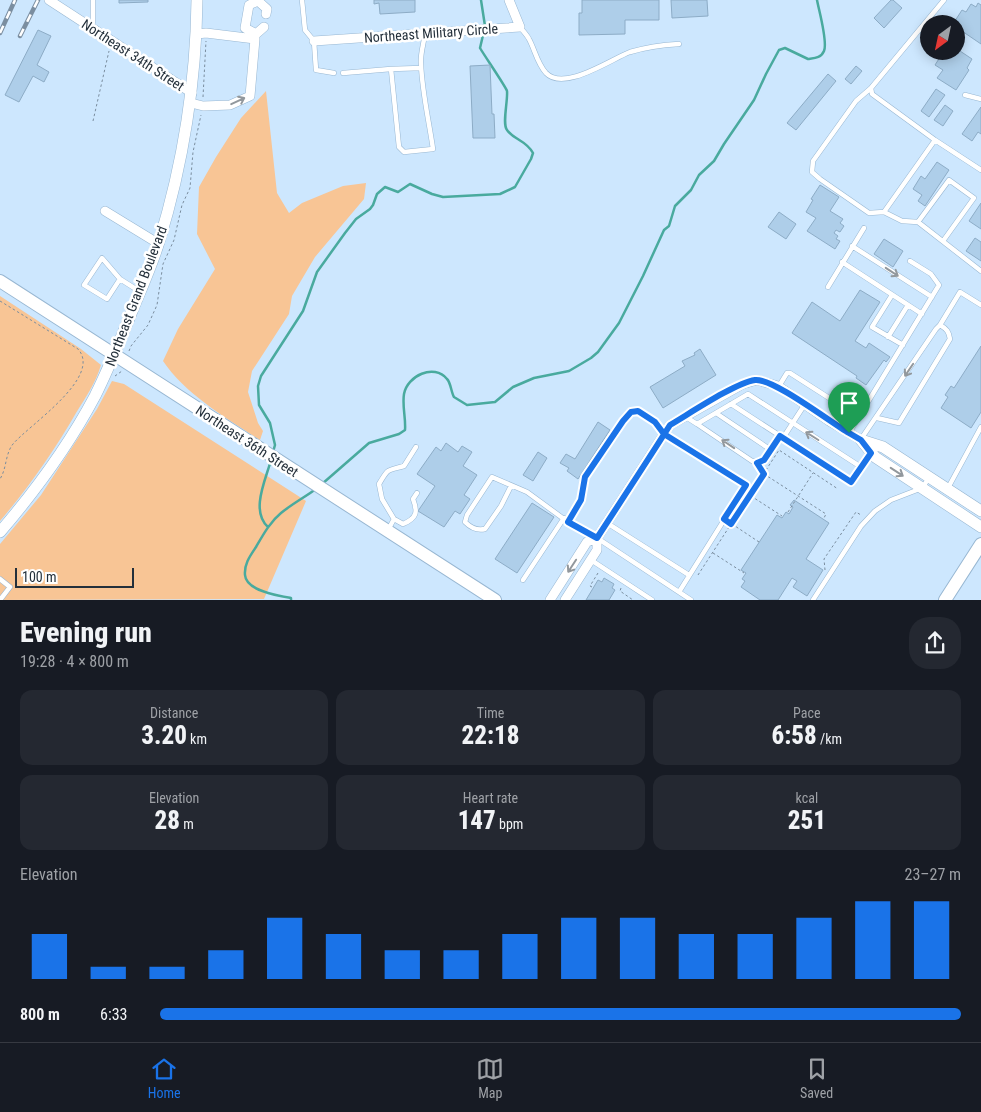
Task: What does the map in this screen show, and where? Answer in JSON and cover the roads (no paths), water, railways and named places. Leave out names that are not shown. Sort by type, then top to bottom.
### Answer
[{"type":"main road","name":"Northeast 36th Street","points":[[0,281],[495,600]]},
{"type":"main road","points":[[945,600],[981,544]]},
{"type":"street","name":"Northeast 34th Street","points":[[49,0],[112,41],[191,98]]},
{"type":"street","name":"Northeast Grand Boulevard","points":[[0,532],[28,499],[60,454],[94,396],[114,355],[159,244],[177,175],[191,98],[197,34],[197,0]]},
{"type":"street","points":[[255,36],[245,28],[249,5],[258,0],[267,9],[266,14]]},
{"type":"street","name":"Northeast Military Circle","points":[[314,41],[520,27],[509,0]]},
{"type":"street","points":[[191,98],[203,106],[230,105],[250,96],[255,36],[264,27]]},
{"type":"street","points":[[197,34],[255,36]]},
{"type":"street","points":[[105,211],[159,244]]},
{"type":"street","points":[[565,600],[597,550],[597,538],[670,425],[743,384],[757,380],[778,386],[832,423],[861,440],[882,447],[981,511]]},
{"type":"street","points":[[861,440],[875,457],[981,527]]},
{"type":"street","points":[[550,600],[587,542],[597,538]]},
{"type":"lane","points":[[90,27],[93,22],[93,0]]},
{"type":"lane","points":[[302,0],[305,30],[314,41],[316,70],[334,73]]},
{"type":"lane","points":[[944,0],[871,88],[856,101],[813,162],[812,172],[869,213],[884,212],[902,221],[918,222],[981,271]]},
{"type":"lane","points":[[520,27],[529,39],[537,60],[547,74],[560,80],[592,71],[630,52],[656,45],[679,44]]},
{"type":"lane","points":[[391,69],[399,147],[404,152],[433,149],[421,63],[426,33]]},
{"type":"lane","points":[[343,73],[422,68]]},
{"type":"lane","points":[[871,88],[872,94],[935,140],[981,170]]},
{"type":"lane","points":[[965,95],[981,99]]},
{"type":"lane","points":[[884,212],[935,140]]},
{"type":"lane","points":[[918,222],[948,180],[974,198],[943,241]]},
{"type":"lane","points":[[828,287],[864,228]]},
{"type":"lane","points":[[852,246],[932,298]]},
{"type":"lane","points":[[120,279],[107,299],[84,285],[102,258],[120,279],[140,292]]},
{"type":"lane","points":[[849,433],[940,286],[930,274],[910,261]]},
{"type":"lane","points":[[842,262],[922,314]]},
{"type":"lane","points":[[861,440],[960,292],[981,305]]},
{"type":"lane","points":[[892,295],[872,327],[903,345]]},
{"type":"lane","points":[[888,337],[908,305]]},
{"type":"lane","points":[[876,418],[899,423],[950,339],[946,328],[938,327]]},
{"type":"lane","points":[[778,386],[787,373],[790,373],[840,405],[841,408],[832,423]]},
{"type":"lane","points":[[697,424],[748,394],[861,467]]},
{"type":"lane","points":[[731,404],[851,482],[871,453]]},
{"type":"lane","points":[[686,416],[758,463],[764,460],[805,404]]},
{"type":"lane","points":[[523,580],[581,500],[585,477],[623,421],[631,412],[638,411],[655,422],[664,434],[746,485],[679,592]]},
{"type":"lane","points":[[716,413],[771,450]]},
{"type":"lane","points":[[947,489],[981,427]]},
{"type":"lane","points":[[416,446],[404,466],[391,468],[386,472],[379,484],[382,499],[394,519],[403,524],[415,515],[416,506],[413,499],[417,493]]},
{"type":"lane","points":[[511,486],[486,529],[478,531],[465,522],[466,515],[492,477],[527,492],[566,520],[597,538],[679,592],[685,598],[691,600]]},
{"type":"lane","points":[[813,600],[850,542],[869,518],[891,500],[922,488],[929,477]]},
{"type":"lane","points":[[387,531],[394,519]]},
{"type":"lane","points":[[607,523],[689,575]]},
{"type":"lane","points":[[591,560],[652,600]]},
{"type":"lane","points":[[0,579],[10,587],[0,600]]},
{"type":"waterway","points":[[481,0],[485,26]]},
{"type":"waterway","points":[[322,484],[369,443],[399,434],[405,430],[404,394],[406,388],[415,377],[428,372],[442,374],[448,381],[454,397],[467,405],[495,402],[513,387],[534,378],[569,371],[598,352],[619,323],[664,230],[669,226],[675,206],[691,190],[699,175],[714,161],[754,100],[779,50],[785,48],[808,59],[818,57],[823,53],[825,41],[817,0]]},
{"type":"waterway","points":[[273,452],[275,445],[270,423],[259,405],[258,386],[261,376],[303,311],[317,272],[356,219],[370,209],[377,194],[385,187],[398,192],[410,184],[443,197],[500,194],[515,187],[531,159],[533,153],[530,149],[507,130],[505,118],[507,91],[480,48],[484,31]]},
{"type":"waterway","points":[[268,527],[260,512],[260,504],[263,485],[271,460]]},
{"type":"waterway","points":[[291,600],[291,598],[264,592],[251,585],[245,575],[245,567],[273,520],[316,489]]},
{"type":"railway","points":[[0,33],[15,0]]},
{"type":"railway","points":[[20,36],[38,0]]}]
